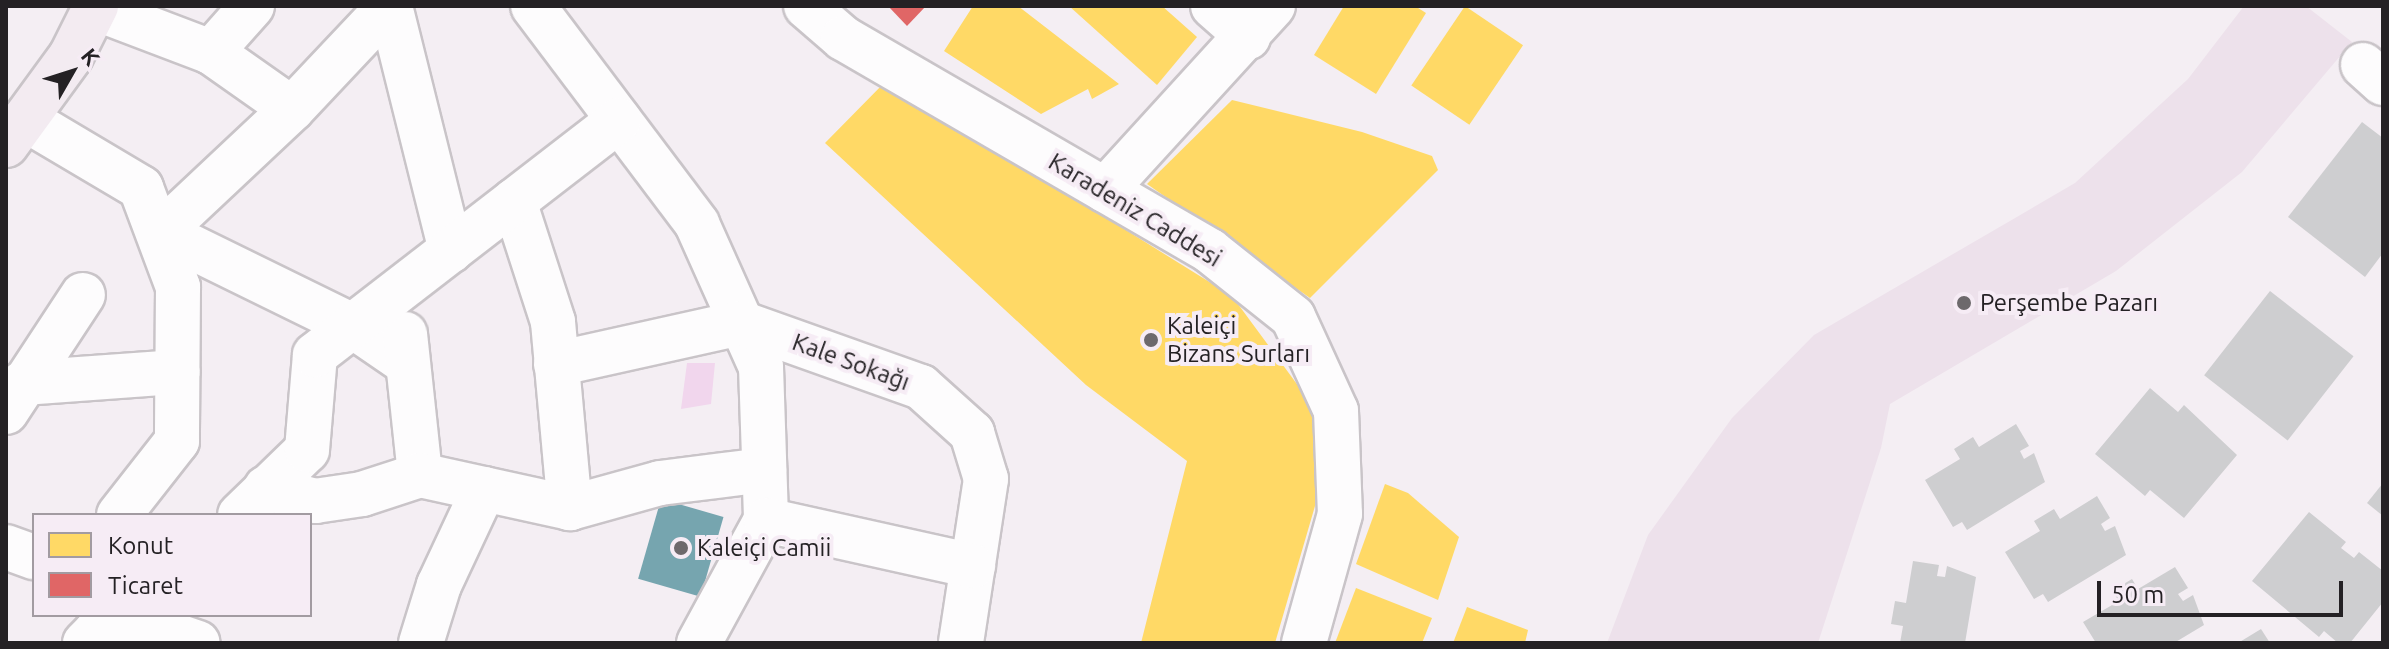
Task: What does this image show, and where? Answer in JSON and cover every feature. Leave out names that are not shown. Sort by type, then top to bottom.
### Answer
[{"type":"main road","points":[[16,132],[71,56],[96,7]]},
{"type":"street","points":[[211,52],[252,6]]},
{"type":"street","points":[[161,232],[292,109],[389,6]]},
{"type":"street","points":[[389,6],[451,250]]},
{"type":"street","points":[[533,6],[697,224],[761,367],[766,520],[699,643]]},
{"type":"street","name":"Karadeniz Caddesi","points":[[806,6],[843,38],[1210,251],[1293,317],[1336,411],[1340,514],[1304,643]]},
{"type":"street","points":[[1105,190],[1260,22],[1213,6]]},
{"type":"street","points":[[96,7],[211,52],[292,109]]},
{"type":"street","points":[[253,502],[307,450],[315,355],[619,120]]},
{"type":"street","points":[[16,132],[141,188],[161,232],[178,287],[177,441],[121,513]]},
{"type":"street","points":[[514,201],[553,322],[570,508]]},
{"type":"street","points":[[161,232],[353,326],[407,363]]},
{"type":"street","points":[[401,289],[420,475]]},
{"type":"street","points":[[14,398],[83,295]]},
{"type":"street","points":[[556,364],[741,323]]},
{"type":"street","name":"Kale Sokağı","points":[[741,323],[921,387],[972,433],[986,479],[961,643]]},
{"type":"street","points":[[14,398],[178,372]]},
{"type":"street","points":[[253,502],[315,501],[362,494],[420,475],[570,508],[660,483],[764,470]]},
{"type":"street","points":[[421,643],[439,585],[484,489]]},
{"type":"street","points":[[766,520],[973,566]]},
{"type":"street","points":[[6,547],[32,556]]},
{"type":"street","points":[[92,630],[153,625],[198,643]]},
{"type":"shaded area","name":"Perşembe Pazarı","points":[[2244,6],[2306,6],[2352,42],[2242,172],[2116,271],[1890,404],[1881,448],[1818,643],[1607,643],[1648,535],[1732,418],[1814,335],[2075,183],[2188,79]]},
{"type":"shaded area","points":[[687,363],[715,363],[711,404],[681,409]]},
{"type":"building: Konut","points":[[973,6],[1018,6],[1119,84],[1092,99],[1088,89],[1041,114],[944,51]]},
{"type":"building: Konut","points":[[1069,6],[1162,6],[1197,37],[1157,85]]},
{"type":"building: Konut","points":[[1344,6],[1415,6],[1426,13],[1376,94],[1314,55]]},
{"type":"building: Konut","points":[[1465,6],[1523,45],[1469,125],[1411,86]]},
{"type":"building: Konut","name":"Kaleiçi Bizans Surları","points":[[886,81],[1232,296],[1316,410],[1315,506],[1275,643],[1141,643],[1187,461],[1086,385],[825,143]]},
{"type":"building: Konut","points":[[1232,100],[1362,132],[1432,156],[1438,170],[1310,298],[1147,184]]},
{"type":"building: Konut","points":[[1385,484],[1408,493],[1459,537],[1438,600],[1356,564]]},
{"type":"building: Konut","points":[[1356,588],[1432,618],[1422,643],[1335,643]]},
{"type":"building: Konut","points":[[1467,607],[1528,630],[1525,643],[1453,643]]},
{"type":"building: Ticaret","points":[[888,6],[926,6],[907,26]]},
{"type":"building: Kamu","name":"Kaleiçi Camii","points":[[661,499],[723,517],[701,597],[638,579]]},
{"type":"building: Diğer","points":[[2362,122],[2383,138],[2383,253],[2365,277],[2288,217]]},
{"type":"building: Diğer","points":[[2270,291],[2354,356],[2288,441],[2204,375]]},
{"type":"building: Diğer","points":[[2150,388],[2178,412],[2184,405],[2237,455],[2184,518],[2150,490],[2145,496],[2095,454]]},
{"type":"building: Diğer","points":[[2016,424],[2029,446],[2020,451],[2024,459],[2034,453],[2045,482],[1967,530],[1962,522],[1953,527],[1925,480],[1960,459],[1954,449],[1973,437],[1979,447]]},
{"type":"building: Diğer","points":[[2383,483],[2383,516],[2367,503]]},
{"type":"building: Diğer","points":[[2097,496],[2110,518],[2101,524],[2105,531],[2115,526],[2126,555],[2048,602],[2043,594],[2034,599],[2005,552],[2040,531],[2034,521],[2054,509],[2060,519]]},
{"type":"building: Diğer","points":[[2309,512],[2346,542],[2341,548],[2354,558],[2359,552],[2383,571],[2383,602],[2350,643],[2338,643],[2324,631],[2319,637],[2252,581]]},
{"type":"building: Diğer","points":[[1913,561],[1939,565],[1937,576],[1945,577],[1947,566],[1976,577],[1965,643],[1900,643],[1903,626],[1891,624],[1895,601],[1906,603]]},
{"type":"building: Diğer","points":[[2175,567],[2188,588],[2178,594],[2183,601],[2193,595],[2204,625],[2174,643],[2096,643],[2083,622],[2119,601],[2112,591],[2132,579],[2138,589]]},
{"type":"building: Diğer","points":[[2261,629],[2270,643],[2238,643]]},
{"type":"place","name":"Perşembe Pazarı","points":[[1964,303]]},
{"type":"place","name":"Kaleiçi Bizans Surları","points":[[1151,340]]},
{"type":"place","name":"Kaleiçi Camii","points":[[681,548]]}]
